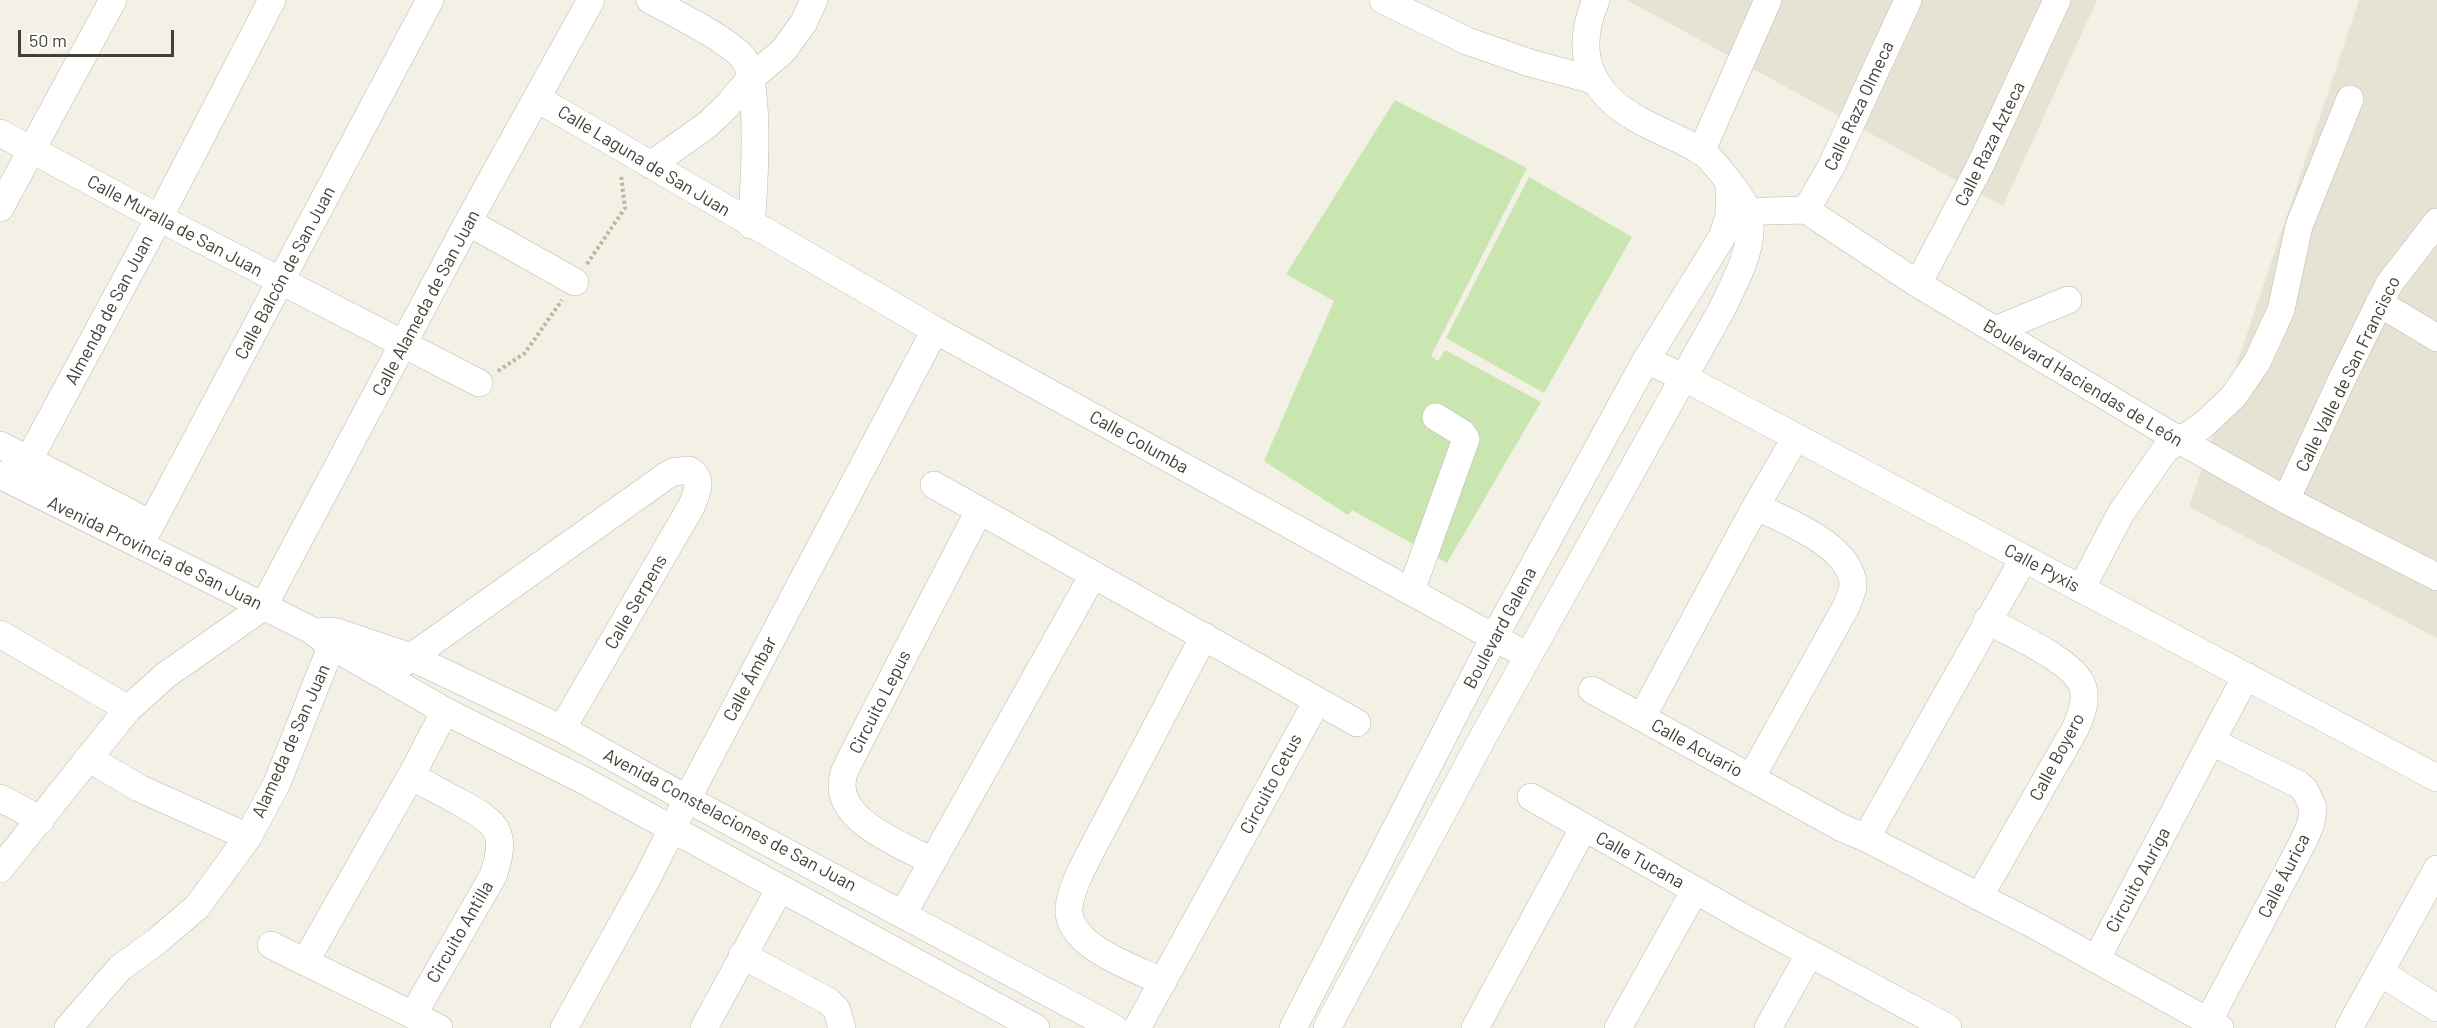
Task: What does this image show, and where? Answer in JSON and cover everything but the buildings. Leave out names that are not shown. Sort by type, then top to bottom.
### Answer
[{"type":"street","points":[[0,208],[113,0]]},
{"type":"street","name":"Almenda de San Juan","points":[[28,461],[159,218],[272,0]]},
{"type":"street","name":"Calle Balcón de San Juan","points":[[146,535],[430,0]]},
{"type":"street","name":"Calle Alameda de San Juan","points":[[263,607],[468,222],[591,0]]},
{"type":"street","points":[[650,0],[685,18],[736,50],[745,60],[750,79],[756,171],[751,225]]},
{"type":"street","points":[[651,165],[707,125],[728,106],[750,79],[784,50],[804,22],[814,0]]},
{"type":"street","points":[[1383,0],[1467,41],[1530,63],[1593,80]]},
{"type":"street","points":[[1596,0],[1590,13],[1585,37],[1586,58],[1593,80],[1617,105],[1635,118],[1701,152],[1714,162],[1728,182],[1733,220],[1806,210]]},
{"type":"street","points":[[1701,152],[1767,0]]},
{"type":"street","name":"Calle Raza Olmeca","points":[[1806,210],[1831,167],[1908,0]]},
{"type":"street","name":"Calle Raza Azteca","points":[[1918,284],[1979,168],[2056,0]]},
{"type":"street","name":"Calle Laguna de San Juan","points":[[538,99],[751,225]]},
{"type":"street","points":[[2081,589],[2121,513],[2165,450],[2202,426],[2234,397],[2257,362],[2281,310],[2299,226],[2350,99]]},
{"type":"street","name":"Calle Muralla de San Juan","points":[[0,133],[159,218],[480,383]]},
{"type":"street","name":"Boulevard Haciendas de León","points":[[1806,210],[1918,284],[2179,440],[2286,500],[2437,577]]},
{"type":"street","name":"Boulevard Galena","points":[[1293,1028],[1495,636],[1646,360],[1733,220],[1749,242],[1737,277],[1722,309],[1528,656],[1327,1028]]},
{"type":"street","points":[[468,222],[575,282]]},
{"type":"street","name":"Calle Valle de San Francisco","points":[[2286,500],[2379,303],[2407,258],[2437,222]]},
{"type":"street","name":"Calle Columba","points":[[751,225],[935,330],[1528,656]]},
{"type":"street","points":[[1995,330],[2068,300]]},
{"type":"street","points":[[2379,303],[2437,338]]},
{"type":"street","name":"Calle Ámbar","points":[[564,1028],[647,879],[935,330]]},
{"type":"street","name":"Calle Pyxis","points":[[1646,360],[1683,377],[2437,778]]},
{"type":"street","points":[[1411,591],[1466,439],[1462,433],[1436,417]]},
{"type":"street","name":"Calle Acuario","points":[[1756,506],[1832,547],[1853,579],[1853,590],[1847,605],[1750,778],[1642,717],[1756,506],[1796,437]]},
{"type":"street","points":[[0,445],[146,535]]},
{"type":"street","name":"Calle Serpens","points":[[411,657],[666,477],[689,470],[694,473],[698,482],[698,493],[692,507],[562,729]]},
{"type":"street","name":"Avenida Provincia de San Juan","points":[[0,475],[146,535],[263,607],[327,636]]},
{"type":"street","points":[[934,485],[1357,723]]},
{"type":"street","name":"Circuito Lepus","points":[[932,861],[870,828],[852,813],[843,798],[842,778],[979,511]]},
{"type":"street","points":[[1866,838],[2024,558]]},
{"type":"street","points":[[903,914],[1093,575]]},
{"type":"street","points":[[0,869],[128,709],[166,675],[263,607]]},
{"type":"street","name":"Calle Boyero","points":[[1979,897],[2075,729],[2082,713],[2084,698],[2083,687],[2075,673],[2059,660],[1987,620]]},
{"type":"street","points":[[0,634],[128,709]]},
{"type":"street","name":"Avenida Constelaciones de San Juan","points":[[327,636],[411,657],[562,729],[687,799],[1114,1028]]},
{"type":"street","name":"Avenida Constelaciones de San Juan","points":[[327,636],[385,675],[446,711],[581,779],[780,888],[1001,1020],[1036,1028]]},
{"type":"street","name":"Alameda de San Juan","points":[[67,1027],[120,968],[157,941],[197,907],[248,837],[277,783],[327,636]]},
{"type":"street","points":[[1163,982],[1107,955],[1084,941],[1072,925],[1069,909],[1074,887],[1090,851],[1204,636]]},
{"type":"street","points":[[385,675],[411,657]]},
{"type":"street","name":"Circuito Auriga","points":[[2097,958],[2246,676]]},
{"type":"street","points":[[1592,690],[1642,717]]},
{"type":"street","name":"Circuito Cetus","points":[[1137,1028],[1317,701]]},
{"type":"street","points":[[305,962],[446,711]]},
{"type":"street","name":"Calle Áurica","points":[[2212,742],[2298,784],[2310,797],[2313,808],[2311,823],[2305,838],[2214,1025]]},
{"type":"street","points":[[88,758],[139,788],[248,837]]},
{"type":"street","name":"Circuito Antilla","points":[[411,776],[488,818],[497,830],[500,845],[499,859],[493,876],[413,1015]]},
{"type":"street","points":[[1750,778],[1840,827],[1866,838],[2097,958],[2214,1025]]},
{"type":"street","points":[[0,798],[41,820]]},
{"type":"street","points":[[1531,798],[1583,829]]},
{"type":"street","name":"Calle Tucana","points":[[1474,1028],[1583,829],[1695,890],[1618,1028]]},
{"type":"street","points":[[2349,1028],[2437,869]]},
{"type":"street","points":[[704,1028],[780,888]]},
{"type":"street","points":[[1695,890],[1810,953],[1914,1020],[1948,1028]]},
{"type":"street","points":[[271,945],[440,1028]]},
{"type":"street","points":[[1768,1028],[1810,953]]},
{"type":"street","points":[[742,955],[828,1001],[837,1010],[842,1028]]},
{"type":"street","points":[[2381,973],[2437,1008]]},
{"type":"shaded area","points":[[1627,0],[2097,0],[2003,206]]},
{"type":"shaded area","points":[[2359,0],[2437,0],[2437,638],[2189,507]]},
{"type":"green space","points":[[1395,100],[1527,168],[1431,356],[1438,361],[1445,350],[1541,402],[1447,563],[1352,510],[1348,515],[1264,461],[1334,301],[1286,274]]},
{"type":"green space","points":[[1529,177],[1632,237],[1544,393],[1446,338]]}]
